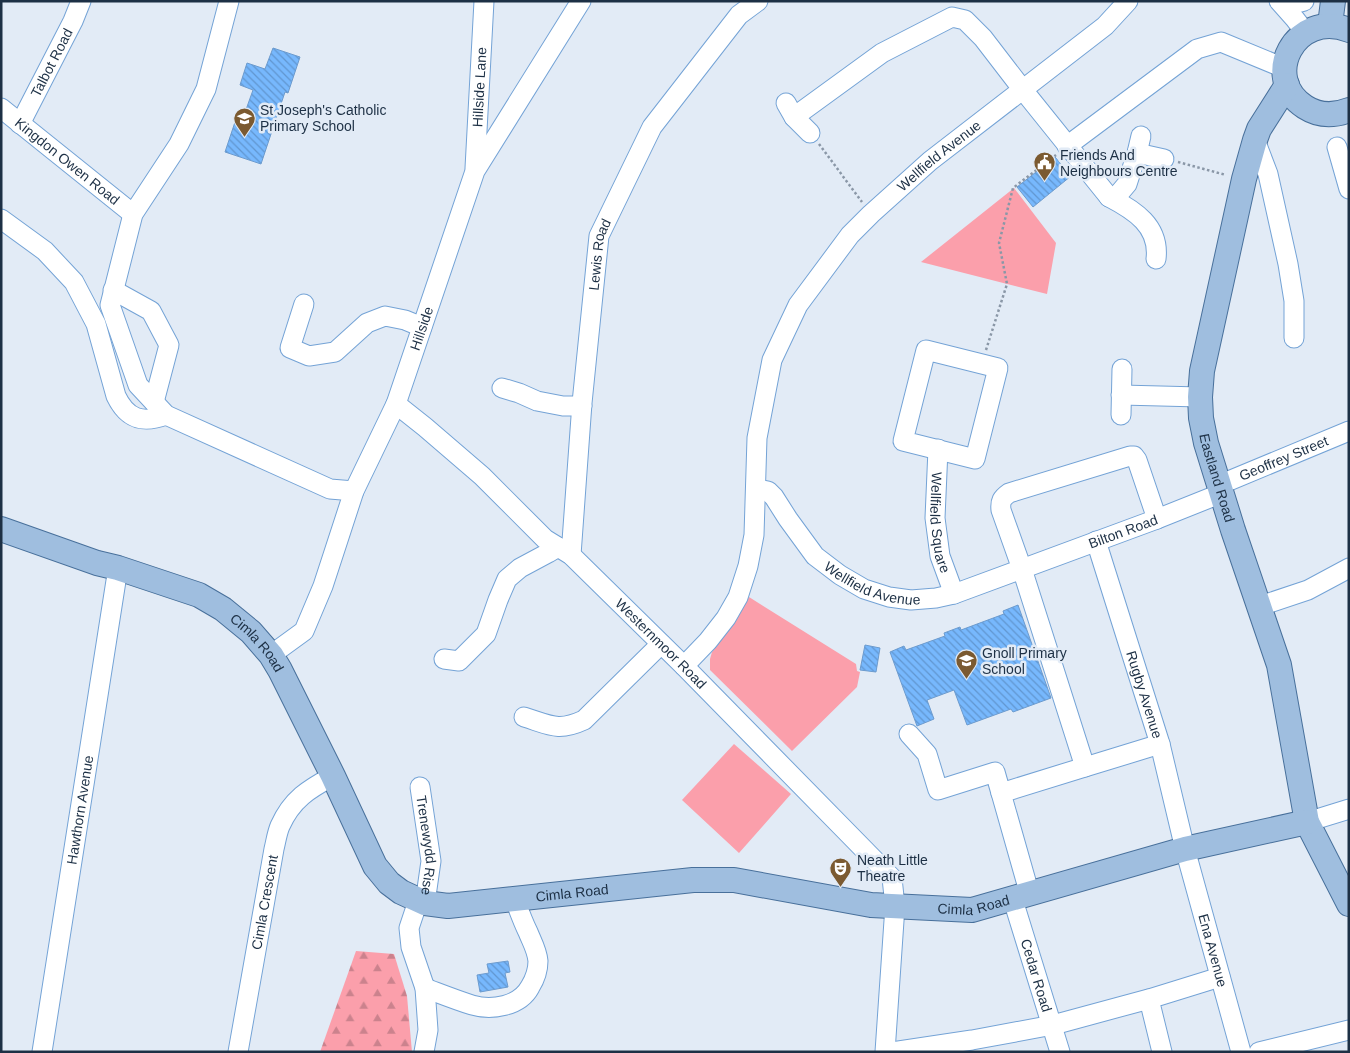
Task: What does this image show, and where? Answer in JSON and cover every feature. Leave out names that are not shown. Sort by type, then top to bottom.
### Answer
[{"type":"main road","points":[[1305,32],[1319,26],[1340,27],[1333,1]]},
{"type":"main road","name":"Eastland Road","points":[[1305,32],[1294,42],[1287,54],[1286,76],[1257,135],[1244,179],[1202,371],[1201,418],[1206,443],[1233,530],[1280,665],[1308,822],[1349,904]]},
{"type":"main road","points":[[1286,76],[1292,95],[1310,111]]},
{"type":"main road","points":[[1257,135],[1283,114],[1294,110],[1329,115],[1340,114],[1349,110]]},
{"type":"main road","name":"Cimla Road","points":[[1,529],[97,563],[118,568],[199,595],[222,609],[251,632],[272,655],[285,679],[375,866],[389,884],[421,902],[448,906],[693,880],[734,880],[871,905],[972,910],[1185,849],[1308,822]]},
{"type":"street","name":"Talbot Road","points":[[20,124],[81,1]]},
{"type":"street","points":[[229,1],[206,90],[179,144],[133,214],[110,305],[138,385],[160,408],[330,489],[354,491]]},
{"type":"street","name":"Hillside Lane","points":[[475,171],[484,1]]},
{"type":"street","name":"Hillside","points":[[272,655],[304,631],[323,586],[354,491],[396,404],[475,171],[580,1]]},
{"type":"street","name":"Lewis Road","points":[[564,551],[582,406],[599,236],[652,127],[740,16],[758,1]]},
{"type":"street","name":"Wellfield Avenue","points":[[684,666],[708,642],[726,618],[738,596],[748,566],[754,535],[757,438],[772,360],[798,305],[850,235],[871,214],[930,161],[1105,26],[1128,1]]},
{"type":"street","points":[[1280,1],[1293,4],[1304,1]]},
{"type":"street","points":[[1280,1],[1305,32]]},
{"type":"street","points":[[810,133],[790,110],[882,53],[952,17],[965,20],[983,38],[1109,197],[1129,207],[1143,220],[1153,233],[1158,248],[1156,258]]},
{"type":"street","points":[[1067,146],[1197,49],[1221,42],[1286,76]]},
{"type":"street","name":"Kingdon Owen Road","points":[[1,108],[133,214]]},
{"type":"street","points":[[1257,135],[1268,174],[1288,264],[1294,301],[1294,338]]},
{"type":"street","points":[[1109,197],[1116,197],[1127,184],[1139,144],[1164,159]]},
{"type":"street","points":[[1338,147],[1349,189]]},
{"type":"street","points":[[1,219],[46,251],[74,282],[96,324],[116,396],[125,411],[131,416],[155,419],[160,408],[170,345],[151,311],[113,290]]},
{"type":"street","points":[[304,304],[290,348],[309,356],[335,352],[367,323],[385,316],[405,320],[422,327]]},
{"type":"street","name":"Wellfield Square","points":[[926,350],[998,368],[975,459],[938,450],[903,441],[926,350]]},
{"type":"street","points":[[1121,415],[1122,369]]},
{"type":"street","points":[[502,388],[537,401],[563,406],[582,406]]},
{"type":"street","points":[[1121,395],[1200,396]]},
{"type":"street","name":"Westernmoor Road","points":[[396,404],[482,476],[544,539],[564,551],[684,666],[892,878],[895,906],[885,1052]]},
{"type":"street","name":"Geoffrey Street","points":[[1221,489],[1349,431]]},
{"type":"street","name":"Wellfield Square","points":[[938,450],[935,518],[940,556],[954,594]]},
{"type":"street","points":[[1085,767],[1000,502],[1003,497],[1009,494],[1108,462],[1134,456],[1157,519]]},
{"type":"street","name":"Wellfield Avenue","points":[[756,488],[768,491],[815,556],[840,575],[864,589],[911,600],[936,598],[954,594],[1022,569]]},
{"type":"street","name":"Bilton Road","points":[[1022,569],[1157,519],[1221,489]]},
{"type":"street","name":"Rugby Avenue","points":[[1096,541],[1160,744],[1185,849]]},
{"type":"street","points":[[444,659],[459,661],[486,634],[507,579],[520,568],[548,553],[564,551]]},
{"type":"street","name":"Hawthorn Avenue","points":[[42,1052],[118,568]]},
{"type":"street","points":[[1260,606],[1308,590],[1349,568]]},
{"type":"street","points":[[524,717],[556,727],[571,726],[584,720],[661,644]]},
{"type":"street","name":"Cedar Road","points":[[909,734],[927,754],[938,790],[995,772],[1001,793],[1021,897],[1060,1052]]},
{"type":"street","points":[[1001,793],[1160,744]]},
{"type":"street","name":"Cimla Crescent","points":[[238,1052],[279,827],[292,805],[312,788],[333,776]]},
{"type":"street","name":"Trenewydd Rise","points":[[420,787],[431,861],[421,902]]},
{"type":"street","points":[[1308,822],[1349,809]]},
{"type":"street","name":"Ena Avenue","points":[[1185,849],[1241,1052]]},
{"type":"street","points":[[425,988],[474,1006],[502,1006],[517,1002],[528,991],[535,977],[538,962],[535,947],[515,900]]},
{"type":"street","points":[[421,902],[410,928],[410,938],[411,947],[425,988],[428,1030],[424,1052]]},
{"type":"street","points":[[892,1052],[1053,1025],[1220,976]]},
{"type":"street","points":[[1149,998],[1162,1052]]},
{"type":"street","points":[[1259,1052],[1349,1030]]},
{"type":"path","points":[[810,133],[859,198]]},
{"type":"path","points":[[981,364],[1007,284],[999,243],[1013,188],[1067,146]]},
{"type":"path","points":[[1164,159],[1244,179]]},
{"type":"green space","points":[[1014,188],[1056,243],[1047,294],[921,262]]},
{"type":"green space","points":[[749,597],[856,664],[857,671],[860,672],[857,687],[792,751],[710,670],[712,652],[737,619]]},
{"type":"green space","points":[[734,744],[791,794],[739,853],[682,800]]},
{"type":"green space","points":[[356,951],[394,954],[407,996],[412,1052],[320,1052]]},
{"type":"building","points":[[273,48],[300,57],[288,93],[285,92],[261,164],[225,152],[237,116],[243,118],[253,90],[240,85],[247,63],[265,69]]},
{"type":"building","name":"Friends And Neighbours Centre","points":[[1055,157],[1071,176],[1033,207],[1017,187]]},
{"type":"building","points":[[1018,605],[1051,698],[1013,712],[1011,709],[967,725],[954,690],[927,700],[934,719],[917,726],[890,652],[904,646],[906,650],[945,636],[944,633],[960,627],[961,630],[1004,614],[1003,611]]},
{"type":"building","points":[[865,645],[880,648],[876,672],[860,670]]},
{"type":"building","points":[[508,961],[510,972],[505,973],[508,987],[480,992],[477,975],[489,973],[487,964]]},
{"type":"place","name":"St Joseph's Catholic Primary School","points":[[244,137]]},
{"type":"place","name":"Friends And Neighbours Centre","points":[[1044,182]]},
{"type":"place","name":"Gnoll Primary School","points":[[966,680]]},
{"type":"place","name":"Neath Little Theatre","points":[[841,887]]}]
